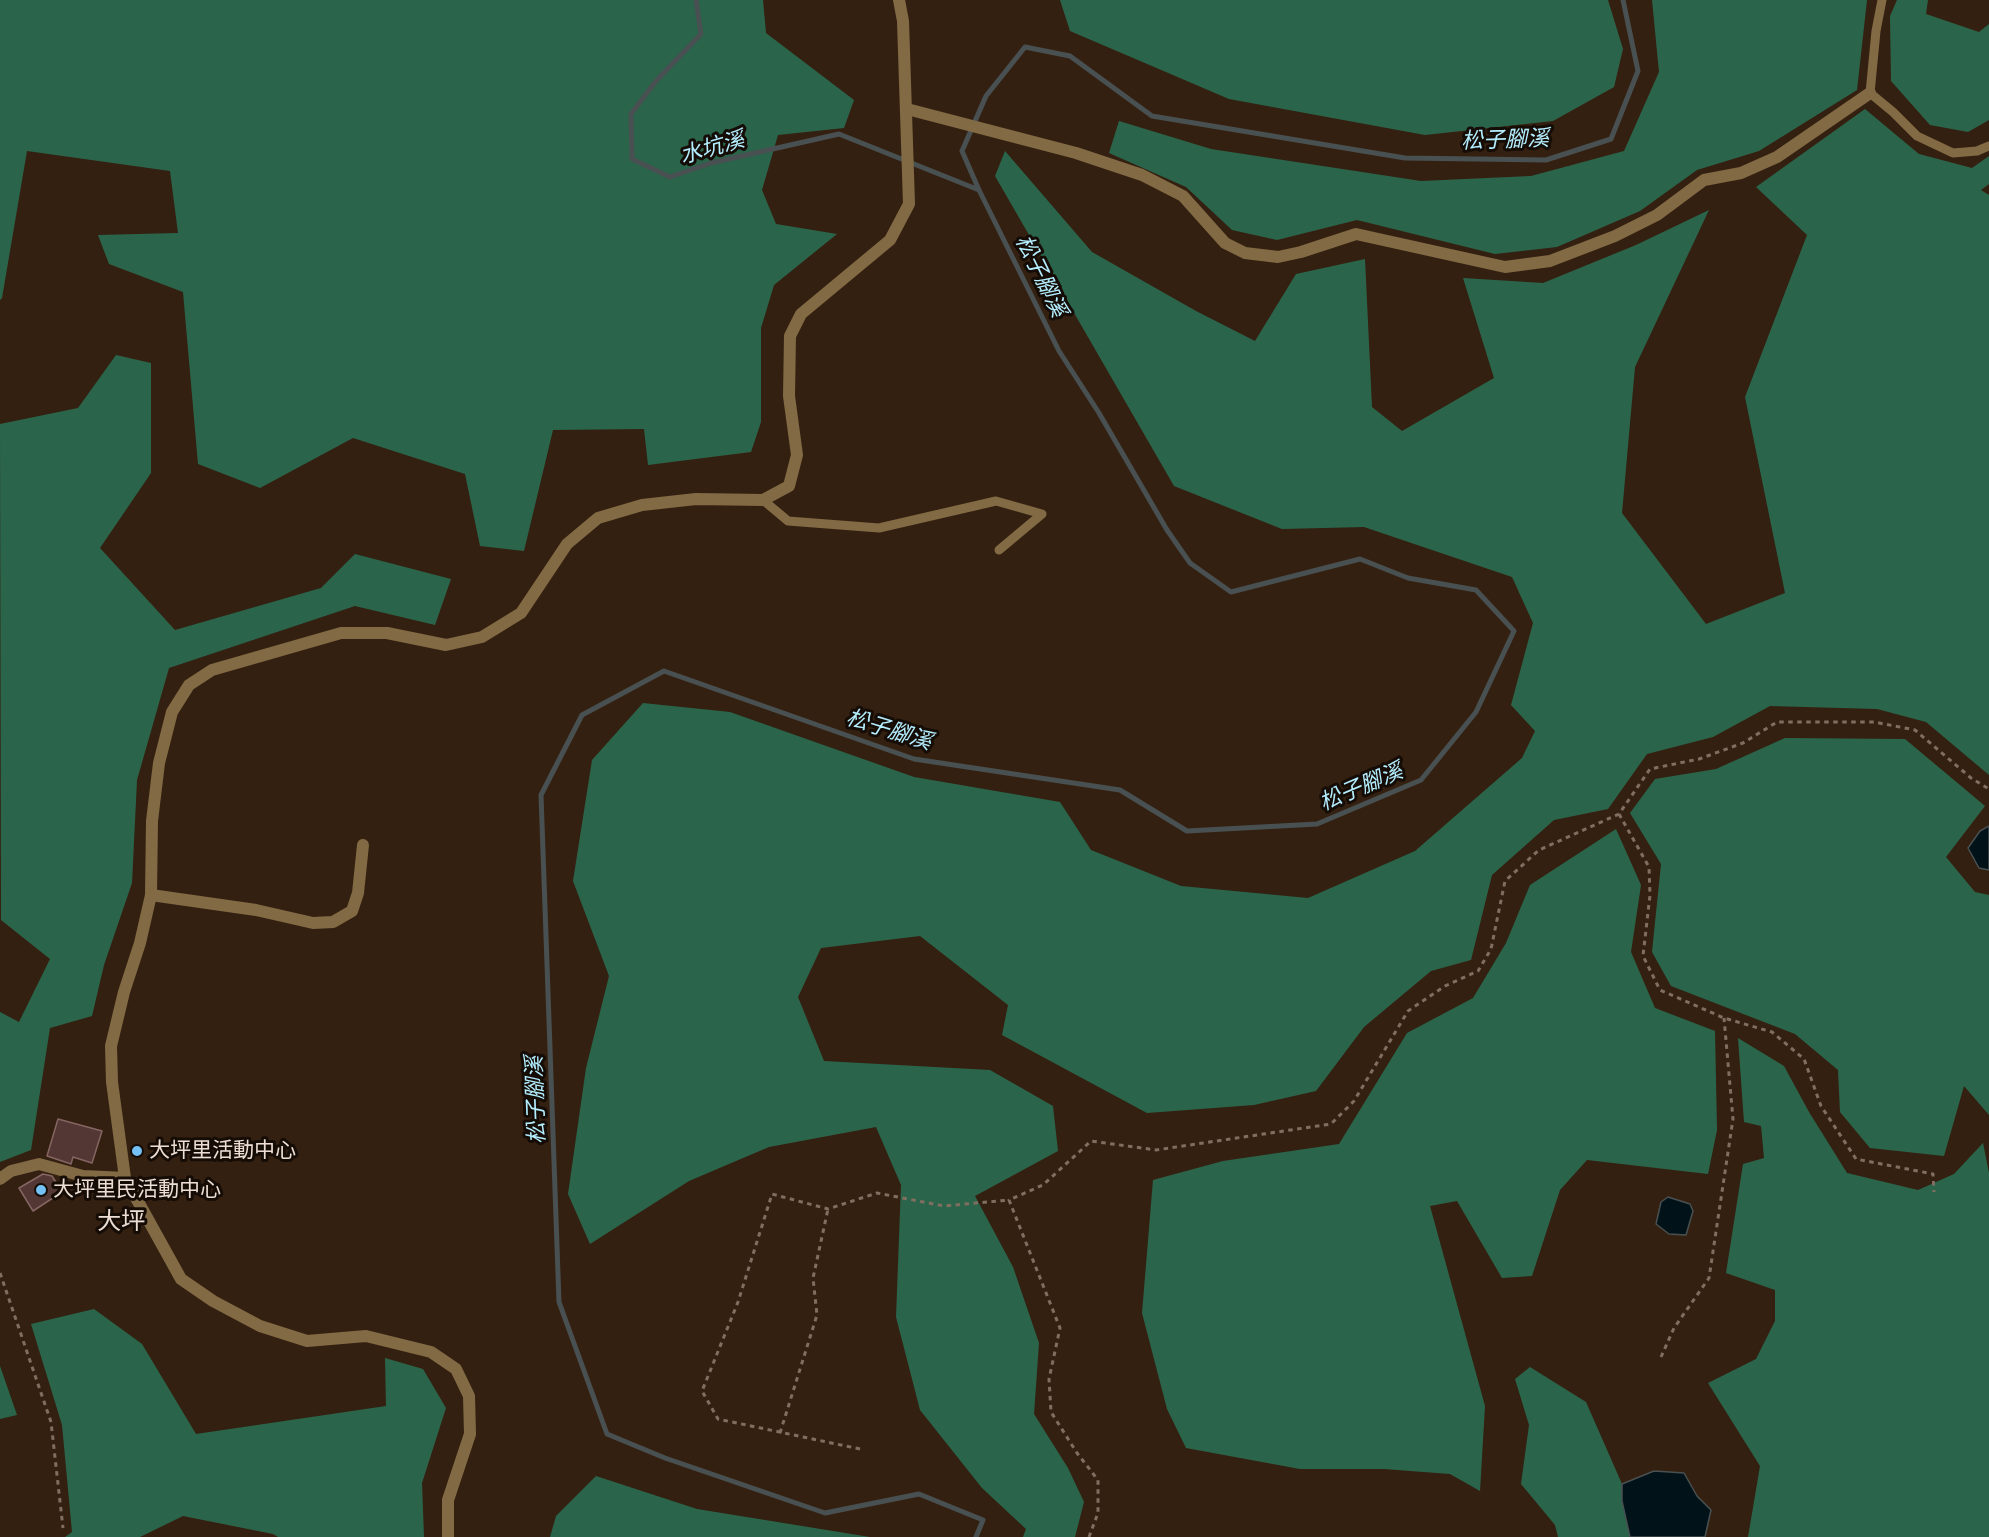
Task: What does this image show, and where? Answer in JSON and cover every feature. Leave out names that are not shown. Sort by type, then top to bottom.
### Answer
[{"type":"street","points":[[448,1535],[448,1500],[470,1434],[469,1396],[456,1369],[431,1352],[366,1336],[307,1341],[260,1326],[213,1301],[181,1279],[126,1178],[112,1082],[111,1046],[151,895],[152,821],[159,763],[172,712],[189,685],[212,670],[341,633],[387,633],[446,645],[482,638],[521,613],[567,544],[598,518],[642,505],[696,499],[763,501],[789,486],[796,455],[789,396],[790,336],[801,314],[890,240],[909,204],[903,21],[899,0]]},
{"type":"street","points":[[907,109],[1076,153],[1142,175],[1183,196],[1224,243],[1245,254],[1278,257],[1356,234],[1505,267],[1550,261],[1615,236],[1657,215],[1704,180],[1741,173],[1778,157],[1870,93]]},
{"type":"street","points":[[151,895],[256,910],[313,923],[333,922],[352,911],[358,893],[363,844]]},
{"type":"street","points":[[0,1179],[11,1171],[39,1164],[83,1176],[126,1178]]},
{"type":"lane","points":[[1882,0],[1876,31],[1870,93],[1917,136],[1953,153],[1977,151],[1989,146]]},
{"type":"lane","points":[[763,501],[788,521],[879,528],[996,501],[1042,514],[999,550]]},
{"type":"path","points":[[860,1449],[718,1419],[702,1390],[738,1302],[772,1194],[828,1209],[877,1193],[944,1206],[1009,1200],[1042,1185],[1091,1141],[1156,1150],[1331,1124],[1354,1101],[1408,1011],[1445,986],[1478,971],[1491,949],[1505,881],[1539,849],[1619,814],[1650,769],[1699,759],[1743,743],[1777,722],[1874,722],[1914,730],[1971,778],[1989,789]]},
{"type":"path","points":[[1619,814],[1649,867],[1650,896],[1643,956],[1660,990],[1724,1018],[1772,1032],[1804,1059],[1821,1106],[1856,1159],[1933,1174],[1934,1192]]},
{"type":"path","points":[[1661,1357],[1674,1328],[1709,1278],[1734,1119],[1724,1018]]},
{"type":"path","points":[[1009,1200],[1060,1328],[1049,1379],[1051,1412],[1077,1453],[1098,1480],[1098,1513],[1089,1537]]},
{"type":"path","points":[[780,1433],[817,1315],[813,1278],[828,1209]]},
{"type":"path","points":[[0,1273],[51,1422],[63,1528]]},
{"type":"green space","points":[[0,0],[763,0],[766,33],[854,100],[844,128],[778,135],[762,190],[776,224],[837,234],[774,285],[761,328],[761,422],[751,452],[648,465],[644,429],[553,430],[524,551],[480,546],[465,474],[353,438],[260,488],[198,464],[183,292],[109,264],[98,235],[178,233],[170,171],[27,151],[0,300]]},
{"type":"green space","points":[[1060,0],[1608,0],[1623,49],[1614,87],[1553,121],[1425,135],[1229,99],[1070,31]]},
{"type":"green space","points":[[1652,0],[1867,0],[1857,90],[1759,151],[1697,170],[1640,211],[1557,247],[1495,254],[1357,220],[1277,240],[1232,230],[1186,187],[1109,153],[1119,121],[1211,149],[1421,181],[1531,176],[1624,151],[1659,72]]},
{"type":"green space","points":[[1897,0],[1928,0],[1926,14],[1979,32],[1989,24],[1989,120],[1968,132],[1930,125],[1891,81],[1890,16]]},
{"type":"green space","points":[[1865,109],[1919,154],[1972,168],[1989,156],[1989,184],[1981,190],[1989,195],[1989,775],[1926,722],[1877,709],[1770,706],[1713,737],[1647,754],[1608,809],[1554,820],[1492,875],[1471,960],[1431,971],[1364,1027],[1316,1091],[1254,1105],[1147,1113],[1002,1035],[1008,1005],[920,936],[821,948],[798,997],[824,1061],[990,1070],[1053,1106],[1058,1151],[975,1196],[1013,1267],[1039,1343],[1034,1414],[1068,1468],[1084,1502],[1075,1537],[1023,1537],[1026,1529],[982,1488],[920,1410],[896,1317],[901,1185],[876,1127],[769,1147],[689,1181],[590,1244],[568,1194],[586,1068],[609,976],[573,881],[592,760],[643,703],[730,712],[914,777],[1060,802],[1091,850],[1181,886],[1308,898],[1415,851],[1522,758],[1535,731],[1511,705],[1533,623],[1512,577],[1364,527],[1282,529],[1174,486],[995,176],[1005,151],[1092,252],[1196,311],[1255,341],[1296,274],[1365,259],[1372,407],[1402,431],[1494,378],[1463,278],[1543,283],[1636,245],[1709,210],[1635,367],[1622,513],[1706,624],[1785,593],[1745,397],[1807,235],[1756,187]]},
{"type":"green space","points":[[116,355],[151,363],[151,473],[100,548],[175,630],[321,588],[355,554],[451,579],[435,625],[355,606],[169,668],[137,780],[132,883],[104,965],[92,1016],[50,1028],[31,1150],[0,1162],[0,1012],[19,1022],[50,959],[1,920],[0,424],[78,408]]},
{"type":"green space","points":[[1785,738],[1905,739],[1985,806],[1946,857],[1975,892],[1989,895],[1989,1115],[1964,1086],[1944,1156],[1870,1148],[1840,1112],[1838,1070],[1795,1034],[1671,986],[1652,952],[1661,864],[1630,813],[1655,779],[1716,769]]},
{"type":"green space","points":[[1616,829],[1641,885],[1631,952],[1655,1008],[1715,1031],[1717,1130],[1708,1174],[1587,1160],[1560,1190],[1532,1276],[1502,1278],[1457,1201],[1430,1206],[1485,1406],[1480,1491],[1450,1474],[1384,1469],[1300,1469],[1186,1448],[1167,1409],[1142,1313],[1153,1180],[1223,1161],[1339,1144],[1407,1033],[1473,998],[1506,943],[1530,885]]},
{"type":"green space","points":[[1738,1038],[1784,1066],[1847,1173],[1918,1190],[1954,1174],[1983,1143],[1989,1173],[1989,1537],[1748,1537],[1760,1466],[1708,1383],[1756,1359],[1775,1321],[1775,1290],[1726,1273],[1743,1164],[1764,1158],[1761,1126],[1744,1122]]},
{"type":"green space","points":[[94,1309],[142,1344],[196,1434],[386,1406],[385,1358],[423,1369],[446,1408],[422,1483],[424,1537],[278,1537],[273,1534],[183,1516],[140,1537],[65,1537],[72,1532],[62,1425],[31,1324]]},
{"type":"green space","points":[[0,1366],[17,1415],[0,1419]]},
{"type":"green space","points":[[1530,1367],[1586,1402],[1622,1484],[1622,1501],[1630,1537],[1558,1537],[1555,1525],[1521,1484],[1529,1425],[1515,1379]]},
{"type":"green space","points":[[596,1476],[697,1509],[870,1537],[550,1537],[556,1516]]},
{"type":"shaded area","points":[[1989,826],[1989,870],[1979,868],[1968,848],[1980,831]]},
{"type":"shaded area","points":[[1668,1197],[1690,1204],[1693,1211],[1686,1235],[1669,1234],[1656,1224],[1661,1202]]},
{"type":"shaded area","points":[[1654,1471],[1684,1473],[1697,1496],[1711,1510],[1705,1537],[1630,1537],[1622,1501],[1622,1484]]},
{"type":"building","points":[[58,1119],[102,1131],[92,1163],[73,1157],[71,1164],[47,1156]]},
{"type":"building","name":"大坪里民活動中心","points":[[43,1174],[52,1176],[62,1192],[33,1211],[19,1188]]},
{"type":"waterway","name":"水坑溪","points":[[696,0],[701,34],[656,81],[631,114],[632,159],[670,177],[711,163],[839,134],[979,190]]},
{"type":"waterway","name":"松子腳溪","points":[[976,1537],[983,1520],[919,1494],[825,1513],[665,1458],[607,1434],[559,1302],[541,795],[582,715],[664,671],[914,759],[1120,790],[1187,831],[1317,824],[1421,780],[1476,712],[1514,631],[1476,590],[1408,578],[1360,559],[1231,592],[1190,563],[1167,530],[1099,413],[1059,351],[962,151],[986,96],[1025,47],[1070,56],[1152,116],[1405,158],[1546,160],[1611,139],[1638,71],[1623,0]]},
{"type":"place","name":"大坪里活動中心","points":[[137,1151]]},
{"type":"place","name":"大坪里民活動中心","points":[[41,1190]]},
{"type":"district","name":"大坪","points":[[121,1222]]}]
